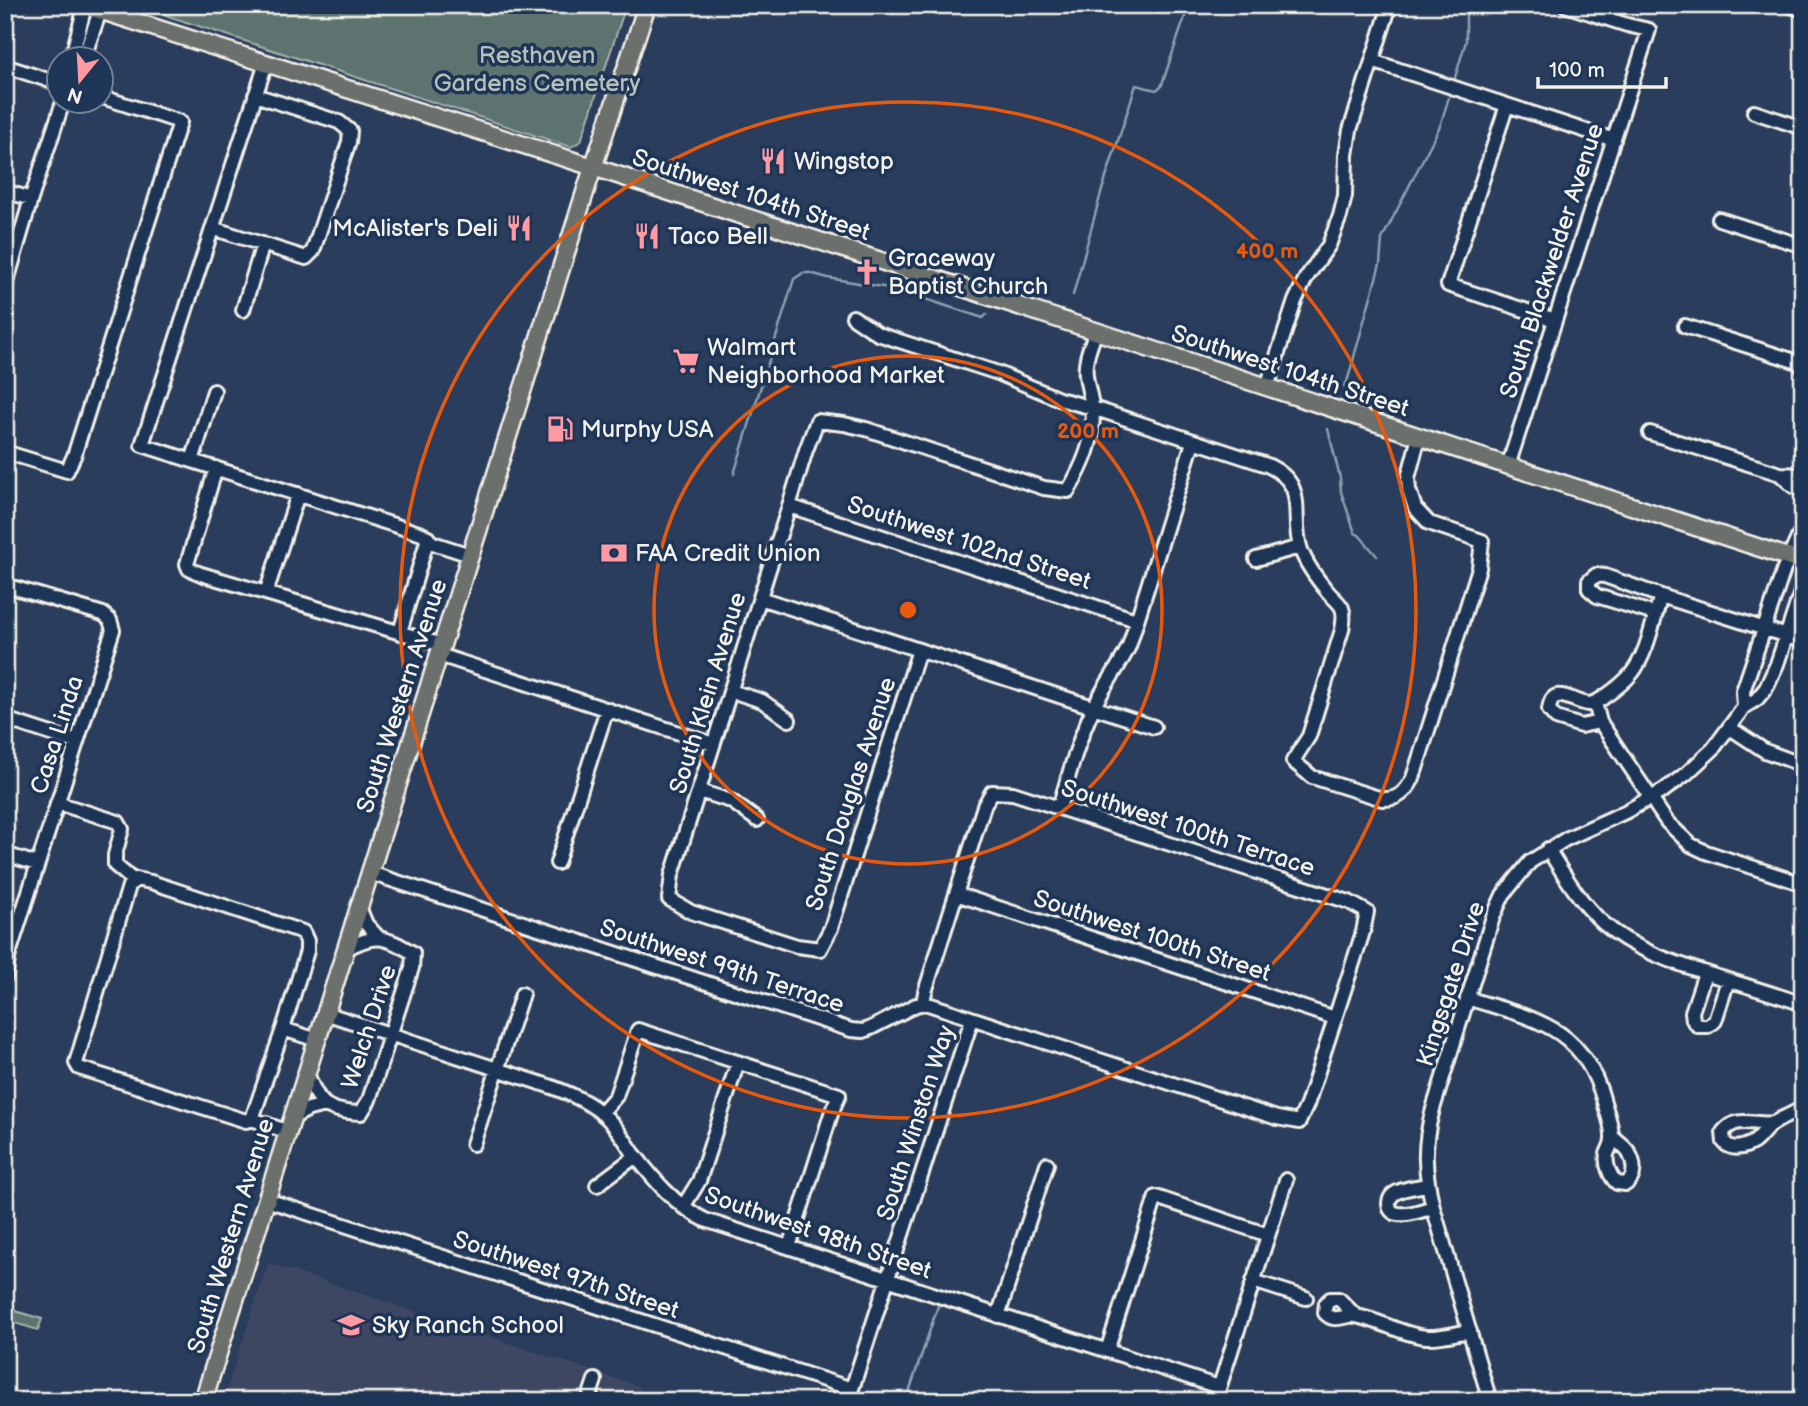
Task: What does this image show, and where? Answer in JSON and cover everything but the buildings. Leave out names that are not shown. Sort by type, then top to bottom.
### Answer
[{"type":"main road","name":"South Western Avenue","points":[[204,1401],[593,167],[647,5]]},
{"type":"main road","name":"Southwest 104th Street","points":[[90,7],[593,167],[1796,560]]},
{"type":"street","points":[[1267,387],[1295,301],[1306,278],[1329,245],[1340,216],[1345,196],[1349,130],[1390,5]]},
{"type":"street","name":"South Blackwelder Avenue","points":[[1508,466],[1649,30],[1565,5]]},
{"type":"street","points":[[1789,5],[1803,10]]},
{"type":"street","points":[[76,46],[90,7]]},
{"type":"street","points":[[85,46],[90,7]]},
{"type":"street","points":[[1371,61],[1614,139]]},
{"type":"street","points":[[266,63],[142,445],[422,534],[433,543],[470,555]]},
{"type":"street","points":[[5,66],[46,79]]},
{"type":"street","points":[[212,228],[306,258],[313,251],[349,142],[350,131],[339,122],[255,95]]},
{"type":"street","points":[[5,453],[67,471],[180,122],[116,101]]},
{"type":"street","points":[[1507,105],[1448,285],[1555,320]]},
{"type":"street","points":[[1754,112],[1803,128]]},
{"type":"street","points":[[5,288],[59,116]]},
{"type":"street","points":[[5,191],[31,199]]},
{"type":"street","points":[[1719,219],[1803,246]]},
{"type":"street","points":[[243,310],[263,244]]},
{"type":"street","points":[[853,317],[877,334],[998,373],[1059,399],[1267,466],[1287,478],[1296,498],[1300,547],[1311,569],[1341,607],[1343,623],[1309,736],[1293,761],[1312,777],[1377,798],[1397,797],[1410,785],[1479,568],[1482,541],[1429,523],[1415,508],[1408,478],[1419,437]]},
{"type":"street","points":[[1685,326],[1801,364]]},
{"type":"street","points":[[1093,408],[1086,370],[1096,331]]},
{"type":"street","points":[[192,461],[214,391]]},
{"type":"street","name":"South Klein Avenue","points":[[669,899],[672,875],[817,421],[859,427],[1044,488],[1068,491],[1078,475],[1089,446],[1093,408]]},
{"type":"street","points":[[1650,433],[1780,474],[1803,475]]},
{"type":"street","points":[[1059,808],[1093,707],[1125,655],[1193,442]]},
{"type":"street","points":[[216,468],[187,564],[190,569],[400,632],[440,650],[713,744]]},
{"type":"street","points":[[1780,474],[1803,491]]},
{"type":"street","points":[[266,593],[298,494]]},
{"type":"street","name":"Southwest 102nd Street","points":[[789,506],[1136,620]]},
{"type":"street","name":"Kingsgate Drive","points":[[1744,707],[1744,691],[1764,628],[1796,560],[1803,527]]},
{"type":"street","points":[[400,632],[428,538]]},
{"type":"street","points":[[1256,559],[1300,547]]},
{"type":"street","points":[[1655,614],[1597,596],[1589,589],[1592,577],[1600,575],[1620,580],[1661,596],[1803,641]]},
{"type":"street","name":"Casa Linda","points":[[5,585],[103,614],[113,626],[113,634],[9,954],[5,976]]},
{"type":"street","name":"Kingsgate Drive","points":[[1490,1401],[1427,1185],[1425,1156],[1427,1131],[1493,917],[1503,895],[1530,862],[1548,849],[1667,789],[1713,749],[1744,707],[1758,699],[1766,688],[1803,586]]},
{"type":"street","points":[[1600,722],[1581,726],[1556,718],[1549,710],[1550,702],[1558,696],[1588,704],[1595,703],[1631,674],[1641,657],[1661,596]]},
{"type":"street","points":[[760,598],[1154,727]]},
{"type":"street","name":"South Douglas Avenue","points":[[669,899],[691,912],[797,946],[820,949],[831,928],[919,650]]},
{"type":"street","points":[[730,691],[762,701],[789,720]]},
{"type":"street","points":[[1595,703],[1600,722],[1650,799],[1675,831],[1691,845],[1715,856],[1803,884]]},
{"type":"street","points":[[557,863],[607,709]]},
{"type":"street","points":[[5,719],[76,742]]},
{"type":"street","points":[[1730,728],[1765,751],[1803,765]]},
{"type":"street","points":[[699,791],[732,801],[757,820]]},
{"type":"street","name":"Southwest 100th Terrace","points":[[992,792],[1013,793],[1349,902],[1367,912],[1335,1018]]},
{"type":"street","name":"South Winston Way","points":[[923,1003],[984,806],[992,792]]},
{"type":"street","points":[[58,803],[118,822],[122,829],[115,865],[134,881]]},
{"type":"street","points":[[1548,849],[1588,908],[1604,923],[1643,949],[1668,960],[1803,1004]]},
{"type":"street","points":[[5,854],[37,864]]},
{"type":"street","name":"Southwest 99th Terrace","points":[[370,873],[852,1030],[866,1030],[923,1003]]},
{"type":"street","points":[[253,1119],[307,951],[303,932],[136,879],[129,886],[76,1063],[79,1068],[246,1121],[253,1119],[290,1125]]},
{"type":"street","name":"Southwest 100th Street","points":[[956,894],[1335,1018]]},
{"type":"street","name":"Welch Drive","points":[[359,907],[366,924],[379,938]]},
{"type":"street","name":"Welch Drive","points":[[307,1073],[313,1093],[325,1105],[347,1113],[361,1113],[369,1100],[412,968],[413,953],[398,944],[379,938],[365,940],[345,949]]},
{"type":"street","points":[[1705,972],[1692,1012],[1693,1020],[1698,1026],[1709,1027],[1714,1021],[1728,980]]},
{"type":"street","points":[[473,1144],[522,994]]},
{"type":"street","points":[[1467,998],[1536,1020],[1567,1038],[1596,1075],[1612,1136]]},
{"type":"street","points":[[923,1003],[1277,1118],[1299,1122],[1335,1018]]},
{"type":"street","name":"Southwest 98th Street","points":[[326,1013],[570,1093],[588,1103],[610,1121],[662,1189],[683,1208],[705,1220],[1219,1387]]},
{"type":"street","name":"South Winston Way","points":[[850,1395],[972,1019]]},
{"type":"street","points":[[283,1029],[317,1040]]},
{"type":"street","points":[[601,1113],[618,1090],[638,1030],[839,1095],[789,1247]]},
{"type":"street","points":[[683,1208],[699,1181],[738,1062]]},
{"type":"street","name":"Welch Drive","points":[[290,1125],[309,1109],[325,1105]]},
{"type":"street","points":[[1773,1123],[1803,1107]]},
{"type":"street","points":[[597,1185],[636,1156]]},
{"type":"street","points":[[998,1315],[1047,1164]]},
{"type":"street","points":[[1215,1401],[1286,1180]]},
{"type":"street","points":[[1427,1185],[1395,1194],[1389,1201],[1390,1206],[1393,1212],[1401,1215],[1433,1207]]},
{"type":"street","points":[[1107,1351],[1156,1197],[1268,1234]]},
{"type":"street","name":"Southwest 97th Street","points":[[267,1200],[850,1395]]},
{"type":"street","points":[[1254,1281],[1306,1298]]},
{"type":"street","points":[[1356,1316],[1422,1336],[1470,1331]]},
{"type":"street","points":[[588,1401],[595,1380]]},
{"type":"shaded area","name":"Sky Ranch School","points":[[268,1263],[641,1387],[636,1401],[223,1401]]},
{"type":"green space","name":"Resthaven Gardens Cemetery","points":[[134,5],[626,5],[581,141],[571,147]]},
{"type":"green space","points":[[5,1308],[42,1319],[38,1330],[5,1320]]},
{"type":"waterway","points":[[1073,295],[1101,193],[1136,85],[1156,90],[1161,87],[1189,5]]},
{"type":"waterway","points":[[1454,81],[1466,41],[1466,5]]},
{"type":"waterway","points":[[1344,386],[1380,264],[1382,239],[1440,126],[1450,94]]},
{"type":"waterway","points":[[734,474],[794,279],[803,273],[895,289],[983,318],[987,314]]},
{"type":"waterway","points":[[1328,429],[1341,492],[1355,533],[1377,556]]},
{"type":"waterway","points":[[906,1401],[939,1303]]},
{"type":"place","name":"Wingstop","points":[[773,161]]},
{"type":"place","name":"McAlister's Deli","points":[[519,228]]},
{"type":"place","name":"Taco Bell","points":[[647,236]]},
{"type":"place","name":"Graceway Baptist Church","points":[[867,272]]},
{"type":"place","name":"Walmart Neighborhood Market","points":[[686,361]]},
{"type":"place","name":"Murphy USA","points":[[560,429]]},
{"type":"place","name":"FAA Credit Union","points":[[614,553]]},
{"type":"place","name":"Sky Ranch School","points":[[351,1325]]}]
